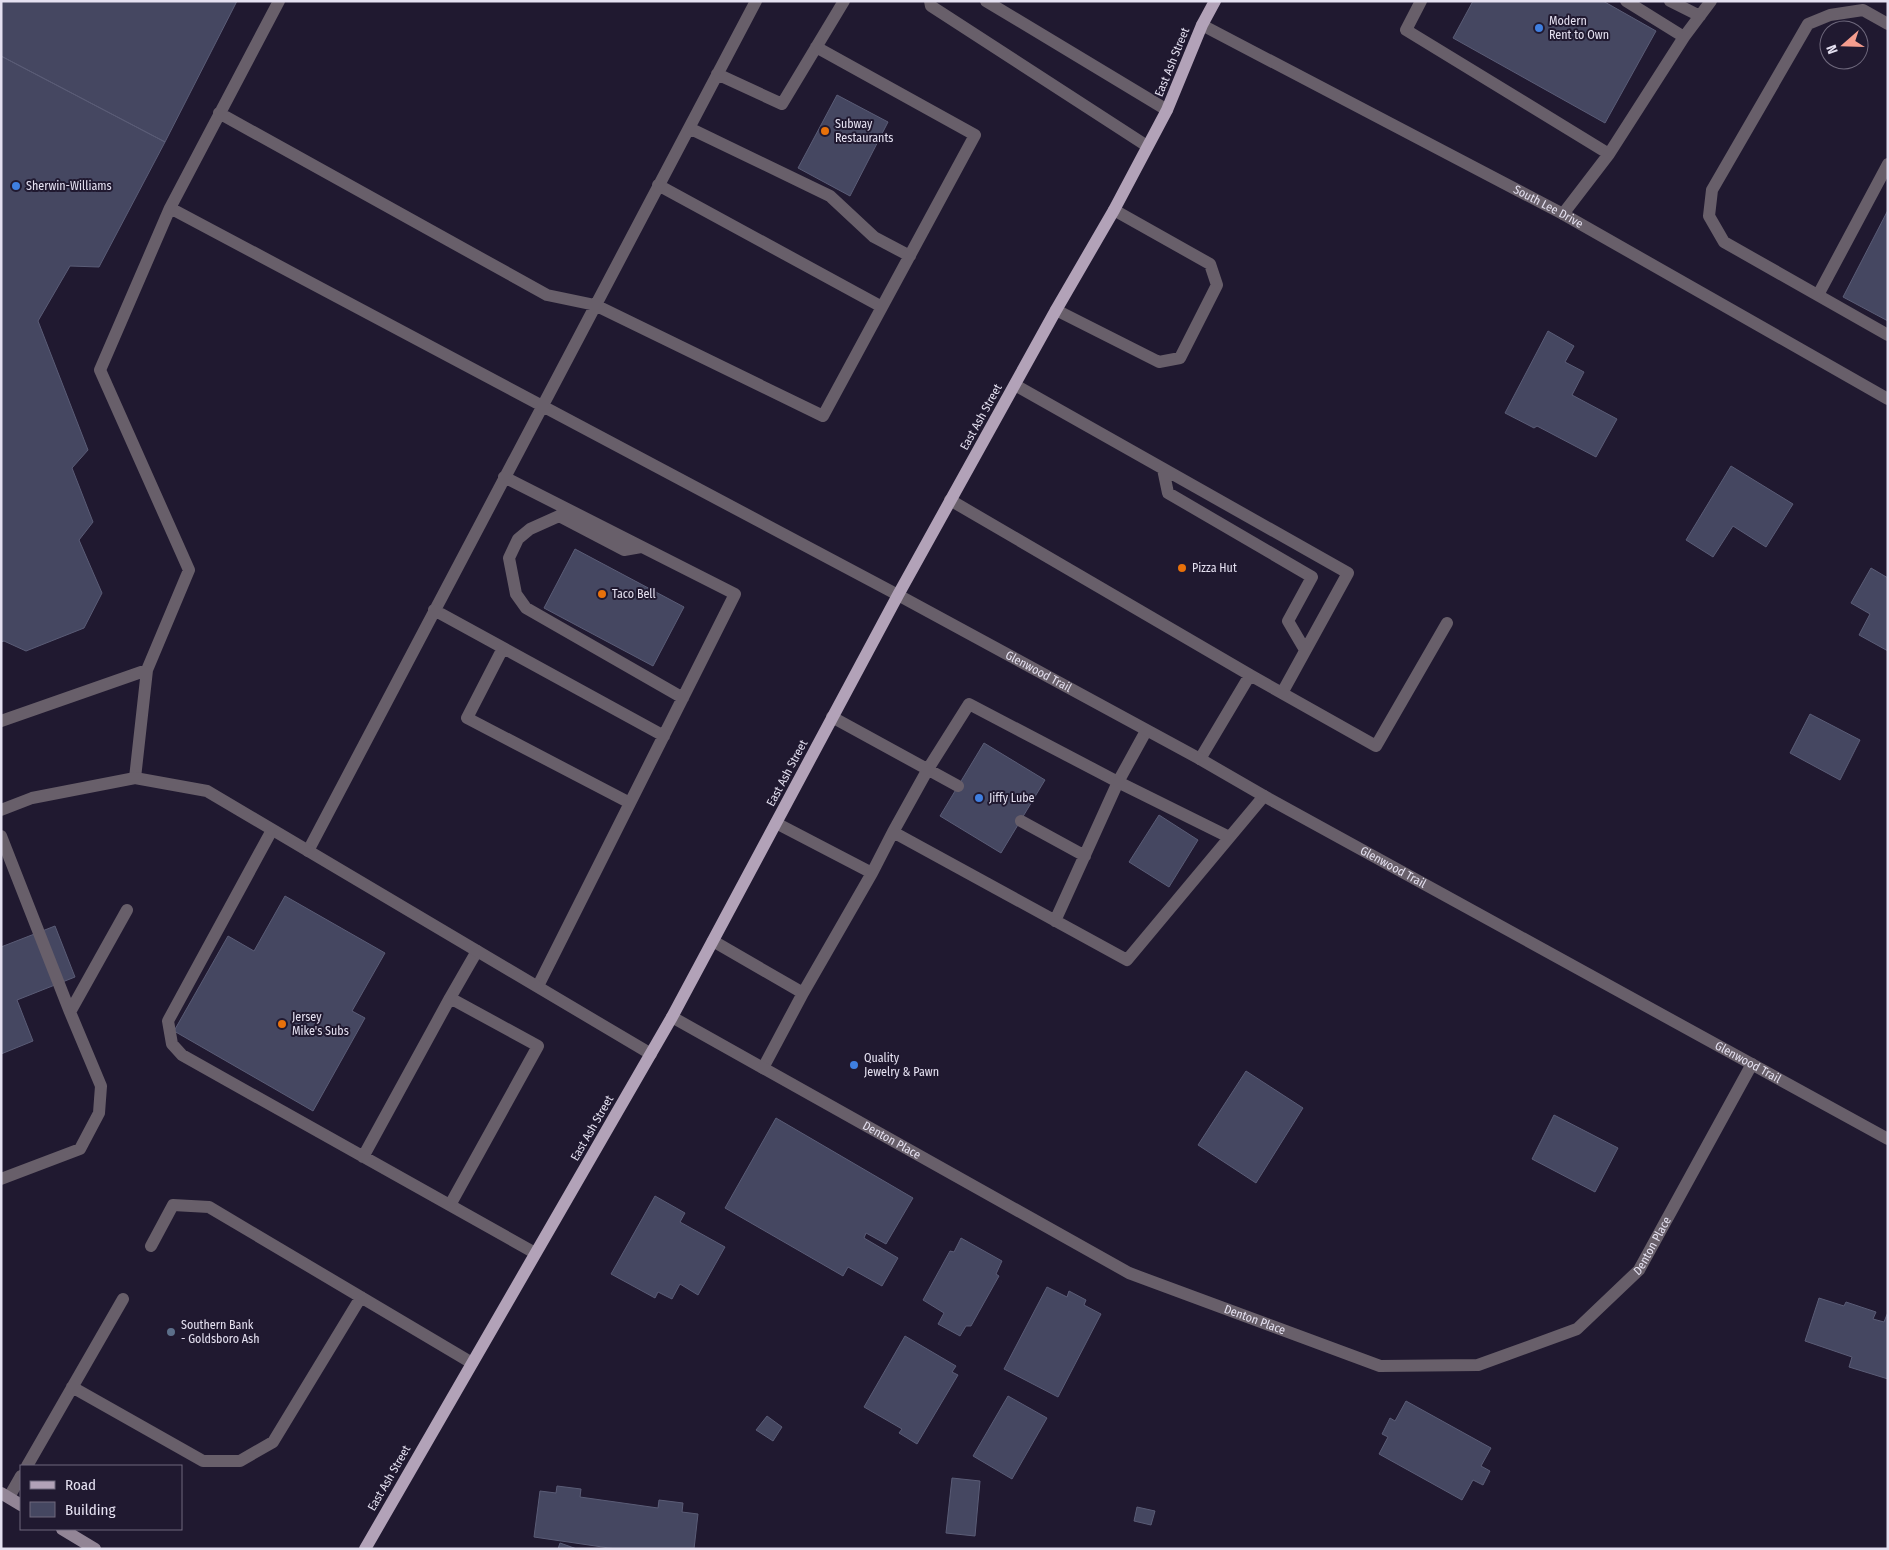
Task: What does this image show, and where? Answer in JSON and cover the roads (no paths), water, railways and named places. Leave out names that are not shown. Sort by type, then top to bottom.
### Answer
[{"type":"main road","name":"East Ash Street","points":[[364,1549],[672,1017],[950,500],[1114,210],[1167,110],[1202,25],[1215,1]]},
{"type":"street","points":[[135,778],[147,670],[189,570],[100,370],[170,208],[279,1]]},
{"type":"street","points":[[308,851],[756,1]]},
{"type":"street","points":[[717,74],[782,104],[844,1]]},
{"type":"street","points":[[930,1],[931,6],[1147,146]]},
{"type":"street","points":[[986,1],[1167,110]]},
{"type":"street","points":[[1421,1],[1406,30],[1608,154]]},
{"type":"street","points":[[1626,1],[1684,37]]},
{"type":"street","points":[[1670,1],[1700,16]]},
{"type":"street","points":[[1563,214],[1608,154],[1684,37],[1711,1]]},
{"type":"street","points":[[1888,24],[1864,10],[1830,15],[1808,24],[1712,190],[1709,216],[1724,242],[1888,335]]},
{"type":"street","name":"South Lee Drive","points":[[1202,25],[1563,214],[1888,400]]},
{"type":"street","points":[[219,113],[547,295],[595,305],[823,416],[975,135],[816,47]]},
{"type":"street","points":[[689,128],[830,196],[874,237],[910,256]]},
{"type":"street","points":[[1818,295],[1888,164]]},
{"type":"street","points":[[658,186],[882,307]]},
{"type":"street","name":"Glenwood Trail","points":[[170,208],[898,595],[1200,759],[1888,1139]]},
{"type":"street","points":[[1056,310],[1159,362],[1180,358],[1217,285],[1210,264],[1114,210]]},
{"type":"street","points":[[1015,385],[1348,573],[1282,693]]},
{"type":"street","points":[[1163,469],[1168,493],[1312,577],[1288,621],[1305,650]]},
{"type":"street","points":[[504,477],[735,594],[538,986]]},
{"type":"street","points":[[950,500],[1250,675],[1376,746],[1447,623]]},
{"type":"street","points":[[641,547],[624,550],[559,516],[530,529],[518,539],[509,558],[516,594],[526,608],[683,698]]},
{"type":"street","points":[[434,610],[664,736]]},
{"type":"street","points":[[503,648],[467,718],[630,803]]},
{"type":"street","points":[[1,722],[147,670]]},
{"type":"street","points":[[1200,759],[1250,675]]},
{"type":"street","points":[[763,1068],[928,769],[969,704],[1118,782],[1229,837]]},
{"type":"street","points":[[832,717],[958,786]]},
{"type":"street","points":[[1055,920],[1118,782],[1146,731]]},
{"type":"street","points":[[1,810],[32,798],[135,778],[207,791],[651,1054]]},
{"type":"street","points":[[893,832],[1127,960],[1264,796]]},
{"type":"street","points":[[1021,821],[1085,856]]},
{"type":"street","points":[[776,823],[872,873]]},
{"type":"street","points":[[272,830],[168,1021],[172,1044],[182,1055],[535,1253]]},
{"type":"street","points":[[1,836],[101,1086],[99,1113],[80,1149],[1,1179]]},
{"type":"street","points":[[70,1012],[127,910]]},
{"type":"street","points":[[713,940],[803,993]]},
{"type":"street","points":[[363,1157],[477,951]]},
{"type":"street","points":[[450,998],[538,1046],[450,1205]]},
{"type":"street","name":"Denton Place","points":[[672,1017],[1129,1273],[1380,1366],[1478,1365],[1577,1329],[1639,1270],[1752,1064]]},
{"type":"street","points":[[151,1246],[173,1205],[209,1207],[472,1362]]},
{"type":"street","points":[[72,1387],[203,1461],[240,1461],[273,1442],[362,1297]]},
{"type":"street","points":[[28,1465],[123,1299]]},
{"type":"street","points":[[20,1477],[5,1495],[20,1503]]},
{"type":"street","points":[[64,1530],[96,1549]]},
{"type":"place","name":"Modern Rent to Own","points":[[1539,28]]},
{"type":"place","name":"Subway Restaurants","points":[[825,131]]},
{"type":"place","name":"Sherwin-Williams","points":[[16,186]]},
{"type":"place","name":"Pizza Hut","points":[[1182,568]]},
{"type":"place","name":"Taco Bell","points":[[602,594]]},
{"type":"place","name":"Jiffy Lube","points":[[979,798]]},
{"type":"place","name":"Jersey Mike's Subs","points":[[282,1024]]},
{"type":"place","name":"Quality Jewelry & Pawn","points":[[854,1065]]},
{"type":"place","name":"Southern Bank - Goldsboro Ash","points":[[171,1332]]}]
